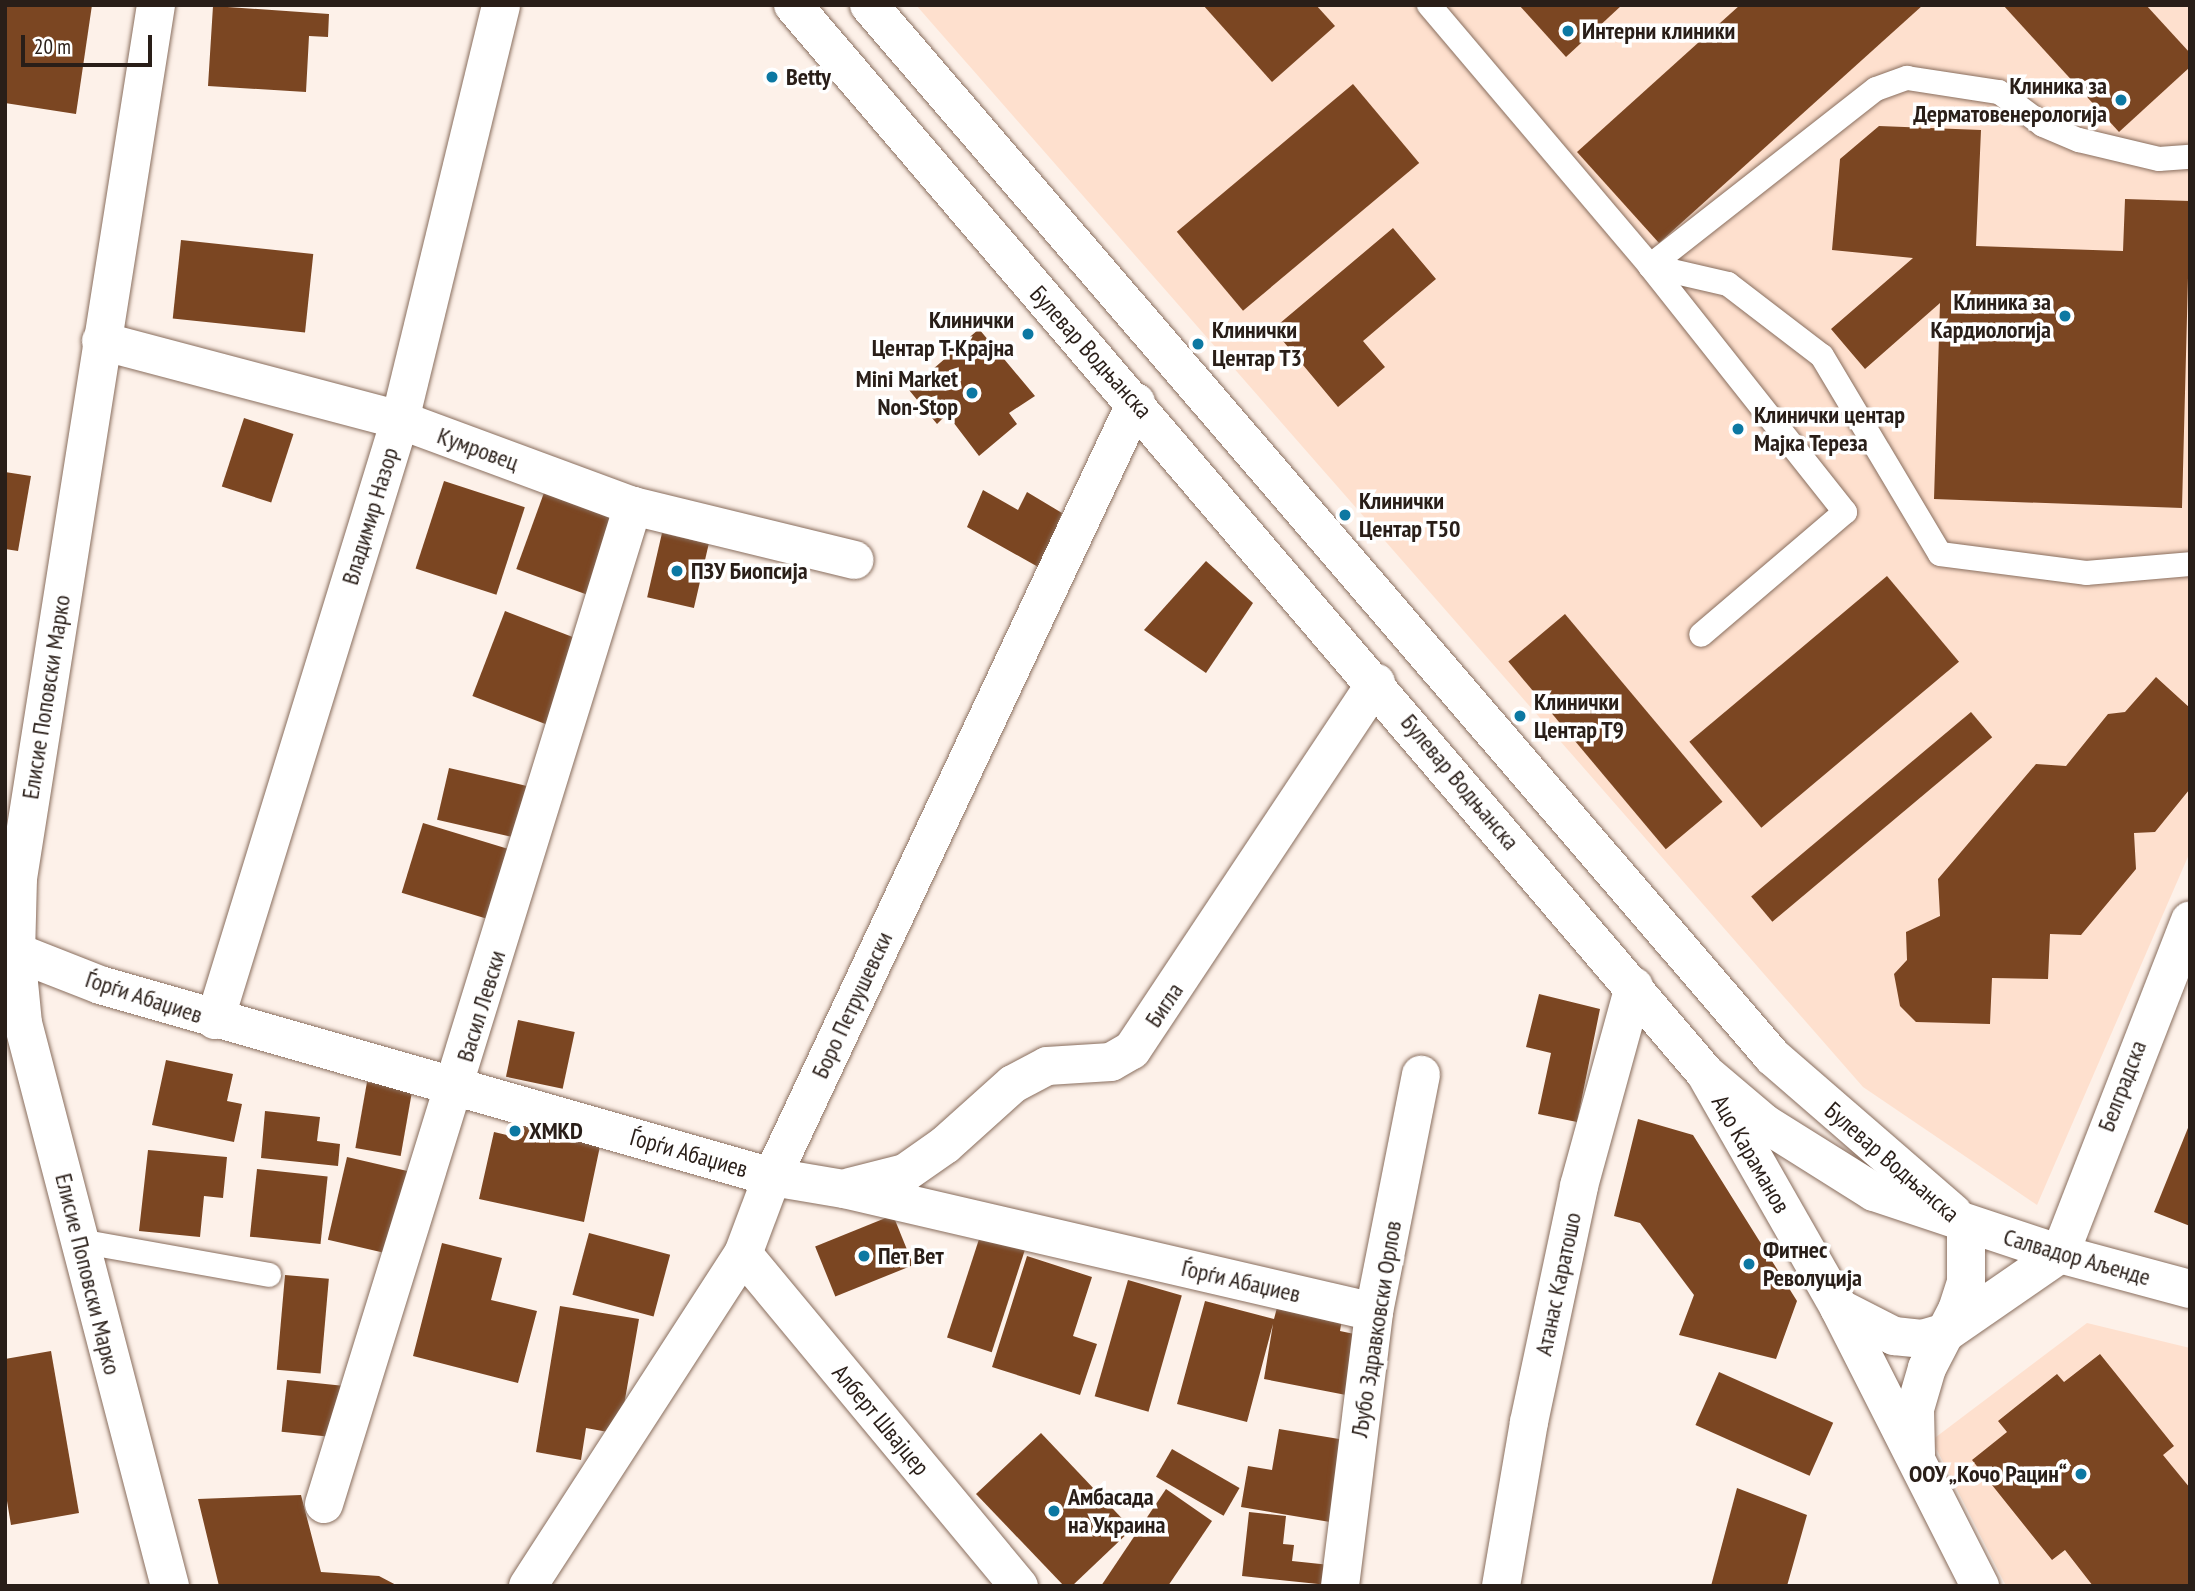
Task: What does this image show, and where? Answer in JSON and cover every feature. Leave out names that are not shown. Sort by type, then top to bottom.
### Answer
[{"type":"street","name":"Елисие Поповски Марко","points":[[156,5],[18,878],[16,952],[23,1023],[170,1586]]},
{"type":"street","name":"Владимир Назор","points":[[215,1020],[400,421],[501,5]]},
{"type":"street","name":"Булевар Водњанска","points":[[793,5],[983,231],[1136,402],[1376,683],[1705,1073],[1764,1123],[1834,1170],[1874,1192],[1966,1224]]},
{"type":"street","name":"Булевар Водњанска","points":[[869,5],[1773,1057],[1966,1224]]},
{"type":"street","name":"Кумровец","points":[[101,341],[400,421],[633,506],[854,560]]},
{"type":"street","name":"Боро Петрушевски","points":[[528,1586],[743,1254],[772,1177],[1136,402]]},
{"type":"street","name":"Васил Левски","points":[[324,1504],[456,1086],[633,506]]},
{"type":"street","name":"Бигла","points":[[844,1189],[905,1172],[945,1145],[1013,1084],[1047,1066],[1111,1062],[1132,1050],[1376,683]]},
{"type":"street","name":"Белградска","points":[[2060,1254],[2190,920]]},
{"type":"street","name":"Ѓорѓи Абаџиев","points":[[16,952],[100,985],[215,1020],[772,1177],[844,1189],[1374,1312]]},
{"type":"street","name":"Атанас Каратошо","points":[[1501,1586],[1529,1422],[1579,1186],[1634,986]]},
{"type":"street","name":"Ацо Караманов","points":[[1705,1073],[1839,1308],[1980,1586]]},
{"type":"street","name":"Љубо Здравковски Орлов","points":[[1340,1586],[1374,1312],[1422,1075]]},
{"type":"street","name":"Салвадор Аљенде","points":[[1966,1224],[2060,1254],[2190,1289]]},
{"type":"street","name":"Ацо Караманов","points":[[1916,1459],[1915,1409],[1927,1368],[1947,1332],[1966,1282],[1966,1224]]},
{"type":"street","name":"Алберт Швајцер","points":[[743,1254],[1019,1586]]},
{"type":"street","name":"Ацо Караманов","points":[[1839,1308],[1894,1336],[1923,1339],[1947,1332],[2060,1254]]},
{"type":"lane","points":[[1429,5],[1650,266],[1845,512],[1701,635]]},
{"type":"lane","points":[[1650,266],[1876,89],[1907,78],[1999,92],[2043,125],[2079,140],[2159,159],[2190,157]]},
{"type":"lane","points":[[1650,266],[1728,284],[1822,356],[1940,554],[2086,573],[2190,564]]},
{"type":"lane","points":[[79,1241],[269,1275]]},
{"type":"shaded area","name":"Клинички центар Мајка Тереза","points":[[916,5],[2190,5],[2190,852],[2037,1205],[1863,1087]]},
{"type":"shaded area","name":"ООУ „Кочо Рацин“","points":[[2087,1323],[2190,1348],[2190,1586],[2006,1586],[1932,1440]]},
{"type":"building","points":[[5,5],[92,5],[76,114],[5,103]]},
{"type":"building","points":[[1203,5],[1316,5],[1335,26],[1272,82]]},
{"type":"building","name":"Интерни клиники","points":[[1519,5],[1622,5],[1566,57]]},
{"type":"building","points":[[1740,5],[1923,5],[1659,243],[1577,152]]},
{"type":"building","name":"Клиника за Дерматовенерологија","points":[[2003,5],[2146,5],[2190,53],[2190,67],[2119,132]]},
{"type":"building","points":[[213,6],[329,14],[328,37],[309,36],[306,92],[208,86]]},
{"type":"building","points":[[1353,84],[1419,163],[1243,311],[1177,232]]},
{"type":"building","name":"Клиника за Кардиологија","points":[[1879,126],[1981,130],[1976,246],[2123,251],[2125,199],[2190,201],[2182,508],[1934,499],[1940,303],[1865,369],[1831,329],[1913,258],[1832,250],[1840,159]]},
{"type":"building","points":[[1393,228],[1436,279],[1363,341],[1385,367],[1338,407],[1273,329]]},
{"type":"building","points":[[181,240],[313,254],[305,332],[173,319]]},
{"type":"building","name":"Mini Market Non-Stop","points":[[979,329],[1035,396],[1009,413],[1017,424],[979,456],[947,414],[937,424],[909,390]]},
{"type":"building","points":[[244,418],[293,434],[271,503],[222,486]]},
{"type":"building","points":[[5,472],[31,476],[18,551],[5,549]]},
{"type":"building","points":[[444,481],[525,507],[496,595],[416,568]]},
{"type":"building","points":[[545,490],[620,517],[591,596],[516,569]]},
{"type":"building","points":[[983,490],[1018,510],[1027,492],[1062,513],[1040,568],[967,527]]},
{"type":"building","name":"ПЗУ Биопсија","points":[[662,533],[709,544],[694,608],[647,597]]},
{"type":"building","points":[[1206,561],[1253,603],[1206,673],[1144,630]]},
{"type":"building","points":[[1887,576],[1959,662],[1761,828],[1689,742]]},
{"type":"building","points":[[505,611],[582,641],[550,726],[472,696]]},
{"type":"building","points":[[1565,614],[1722,802],[1666,849],[1508,662]]},
{"type":"building","points":[[2156,677],[2190,708],[2189,790],[2155,832],[2134,833],[2136,869],[2081,935],[2050,934],[2048,979],[1992,978],[1990,1024],[1916,1022],[1900,1006],[1894,974],[1907,960],[1906,932],[1940,916],[1938,879],[2036,764],[2066,766],[2108,714],[2125,712]]},
{"type":"building","points":[[1971,712],[1992,737],[1772,922],[1751,896]]},
{"type":"building","points":[[449,768],[530,787],[518,838],[437,820]]},
{"type":"building","points":[[423,823],[514,851],[493,921],[402,893]]},
{"type":"building","points":[[1539,994],[1600,1009],[1577,1122],[1538,1114],[1551,1053],[1526,1047]]},
{"type":"building","points":[[518,1020],[575,1032],[563,1089],[506,1077]]},
{"type":"building","points":[[166,1060],[233,1074],[227,1101],[242,1104],[234,1142],[152,1125]]},
{"type":"building","points":[[367,1082],[412,1090],[401,1156],[355,1148]]},
{"type":"building","points":[[265,1111],[320,1117],[317,1141],[340,1144],[338,1166],[261,1158]]},
{"type":"building","points":[[521,1114],[603,1132],[584,1222],[479,1199],[494,1132],[516,1137]]},
{"type":"building","points":[[1638,1119],[1693,1135],[1797,1301],[1776,1359],[1679,1335],[1694,1295],[1640,1223],[1614,1216]]},
{"type":"building","points":[[2190,1123],[2190,1226],[2154,1212]]},
{"type":"building","points":[[148,1150],[227,1157],[223,1198],[204,1196],[200,1237],[139,1231]]},
{"type":"building","points":[[347,1157],[408,1171],[389,1254],[328,1240]]},
{"type":"building","points":[[257,1169],[328,1176],[321,1244],[250,1237]]},
{"type":"building","name":"Пет Вет","points":[[893,1215],[913,1265],[835,1297],[815,1246]]},
{"type":"building","points":[[589,1233],[670,1255],[654,1317],[572,1295]]},
{"type":"building","points":[[981,1233],[1026,1248],[992,1352],[947,1338]]},
{"type":"building","points":[[442,1243],[502,1258],[491,1300],[537,1311],[518,1383],[413,1356]]},
{"type":"building","points":[[1027,1256],[1092,1277],[1073,1336],[1097,1344],[1080,1395],[992,1367]]},
{"type":"building","points":[[285,1275],[329,1279],[321,1373],[277,1370]]},
{"type":"building","points":[[1128,1280],[1182,1295],[1148,1412],[1095,1396]]},
{"type":"building","points":[[1279,1300],[1343,1313],[1340,1331],[1359,1335],[1346,1395],[1264,1379],[1273,1324],[1247,1422],[1177,1404],[1205,1301],[1274,1319]]},
{"type":"building","points":[[560,1306],[639,1319],[619,1434],[586,1428],[581,1460],[536,1452]]},
{"type":"building","points":[[51,1351],[79,1513],[11,1525],[5,1489],[5,1359]]},
{"type":"building","name":"ООУ „Кочо Рацин“","points":[[2100,1354],[2174,1446],[2163,1455],[2190,1488],[2190,1586],[2093,1586],[2065,1550],[2052,1560],[1972,1460],[2007,1432],[1998,1421],[2057,1374],[2064,1382]]},
{"type":"building","points":[[1719,1372],[1833,1423],[1810,1476],[1695,1425]]},
{"type":"building","points":[[287,1380],[345,1386],[339,1438],[282,1432]]},
{"type":"building","points":[[1279,1429],[1351,1441],[1336,1523],[1241,1507],[1248,1466],[1272,1470]]},
{"type":"building","name":"Амбасада на Украина","points":[[1041,1433],[1132,1529],[1072,1586],[1064,1586],[976,1494]]},
{"type":"building","points":[[1172,1449],[1240,1488],[1224,1516],[1156,1477]]},
{"type":"building","points":[[1737,1488],[1807,1515],[1787,1586],[1711,1586]]},
{"type":"building","points":[[1166,1489],[1212,1521],[1168,1586],[1101,1586]]},
{"type":"building","points":[[301,1495],[321,1572],[379,1576],[398,1586],[219,1586],[198,1499]]},
{"type":"building","points":[[1249,1512],[1286,1516],[1283,1544],[1294,1545],[1292,1561],[1330,1565],[1328,1585],[1242,1576]]},
{"type":"place","name":"Интерни клиники","points":[[1568,31]]},
{"type":"place","name":"Betty","points":[[772,77]]},
{"type":"place","name":"Клиника за Дерматовенерологија","points":[[2121,100]]},
{"type":"place","name":"Клиника за Кардиологија","points":[[2065,316]]},
{"type":"place","name":"Клинички Центар Т-Крајна","points":[[1028,334]]},
{"type":"place","name":"Клинички Центар Т3","points":[[1198,344]]},
{"type":"place","name":"Mini Market Non-Stop","points":[[972,393]]},
{"type":"place","name":"Клинички центар Мајка Тереза","points":[[1738,429]]},
{"type":"place","name":"Клинички Центар Т50","points":[[1345,515]]},
{"type":"place","name":"ПЗУ Биопсија","points":[[677,571]]},
{"type":"place","name":"Клинички Центар Т9","points":[[1520,716]]},
{"type":"place","name":"XMKD","points":[[515,1131]]},
{"type":"place","name":"Пет Вет","points":[[864,1256]]},
{"type":"place","name":"Фитнес Револуција","points":[[1749,1264]]},
{"type":"place","name":"ООУ „Кочо Рацин“","points":[[2081,1474]]},
{"type":"place","name":"Амбасада на Украина","points":[[1054,1511]]}]
